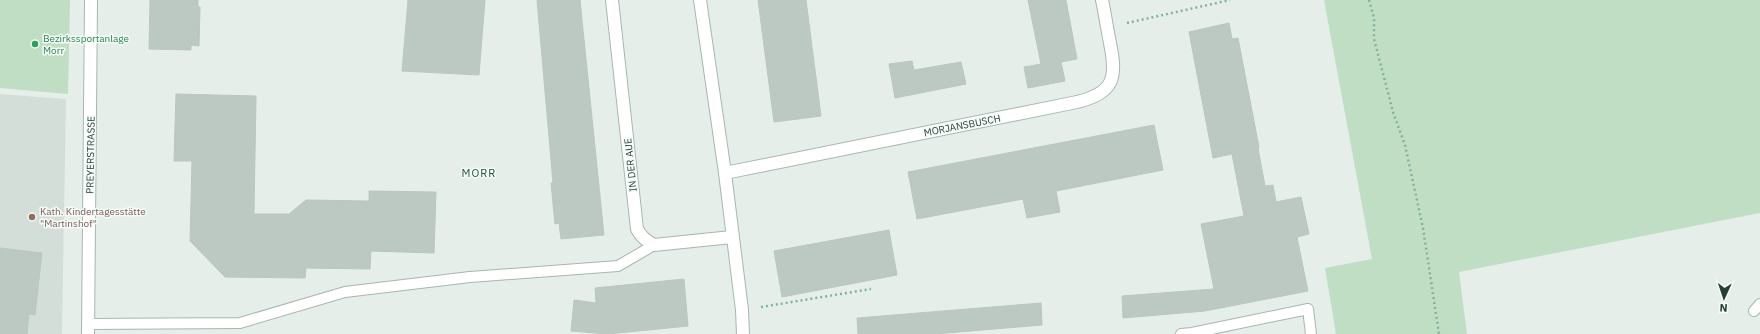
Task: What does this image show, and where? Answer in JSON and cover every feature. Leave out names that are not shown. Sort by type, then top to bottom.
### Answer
[{"type":"street","name":"PREYERSTRASSE","points":[[88,329],[91,0]]},
{"type":"street","name":"IN DER AUE","points":[[612,0],[638,229],[642,237],[654,245]]},
{"type":"street","points":[[700,0],[725,173],[742,310],[743,334]]},
{"type":"street","name":"MORJANSBUSCH","points":[[725,173],[1077,102],[1094,97],[1105,89],[1114,73],[1115,65],[1102,0]]},
{"type":"street","points":[[654,245],[732,237]]},
{"type":"lane","points":[[88,329],[240,324],[345,292],[470,277],[618,266],[654,245]]},
{"type":"lane","points":[[1181,334],[1308,309],[1311,334]]},
{"type":"path","points":[[1107,27],[1230,0]]},
{"type":"path","points":[[1369,0],[1378,53],[1393,112],[1406,145],[1423,228],[1439,334]]},
{"type":"path","points":[[742,310],[871,289]]},
{"type":"shaded area","name":"Kath. Kindertagesstätte \"Martinshof\"","points":[[0,94],[66,99],[62,334],[0,334]]},
{"type":"green space","name":"Bezirkssportanlage Morr","points":[[0,0],[70,0],[68,94],[0,88]]},
{"type":"green space","points":[[1324,0],[1760,0],[1760,213],[1459,272],[1467,334],[1336,334],[1325,268],[1372,259]]},
{"type":"building","points":[[150,0],[198,0],[198,7],[200,7],[199,46],[191,45],[191,50],[149,49]]},
{"type":"building","points":[[408,0],[485,0],[479,75],[402,71]]},
{"type":"building","points":[[537,0],[580,0],[604,235],[561,239],[559,223],[555,224],[551,183],[553,183]]},
{"type":"building","points":[[758,0],[806,0],[821,116],[774,122]]},
{"type":"building","points":[[1028,0],[1066,0],[1077,59],[1061,62],[1065,81],[1028,88],[1024,67],[1041,64]]},
{"type":"building","points":[[1229,23],[1232,39],[1238,38],[1265,186],[1273,185],[1276,202],[1301,197],[1309,234],[1297,237],[1308,291],[1205,311],[1123,318],[1122,296],[1214,289],[1201,224],[1244,216],[1232,154],[1213,158],[1189,32]]},
{"type":"building","points":[[912,61],[914,70],[961,62],[966,84],[895,98],[889,64]]},
{"type":"building","points":[[176,94],[256,96],[254,214],[289,214],[306,200],[369,201],[369,191],[436,192],[434,253],[371,251],[370,269],[306,268],[305,278],[225,277],[190,241],[192,161],[174,161]]},
{"type":"building","points":[[1154,125],[1163,170],[1056,191],[1060,212],[1027,218],[1023,199],[917,219],[908,172]]},
{"type":"building","points":[[889,230],[897,275],[782,297],[774,251]]},
{"type":"building","points":[[0,248],[42,253],[35,315],[29,314],[27,334],[0,334]]},
{"type":"building","points":[[684,279],[688,326],[608,334],[571,331],[574,300],[596,303],[595,288]]},
{"type":"building","points":[[1041,303],[1042,325],[935,334],[858,334],[857,318]]},
{"type":"place","name":"Bezirkssportanlage Morr","points":[[35,44]]},
{"type":"place","name":"Kath. Kindertagesstätte \"Martinshof\"","points":[[32,217]]},
{"type":"district","name":"MORR","points":[[479,173]]}]
